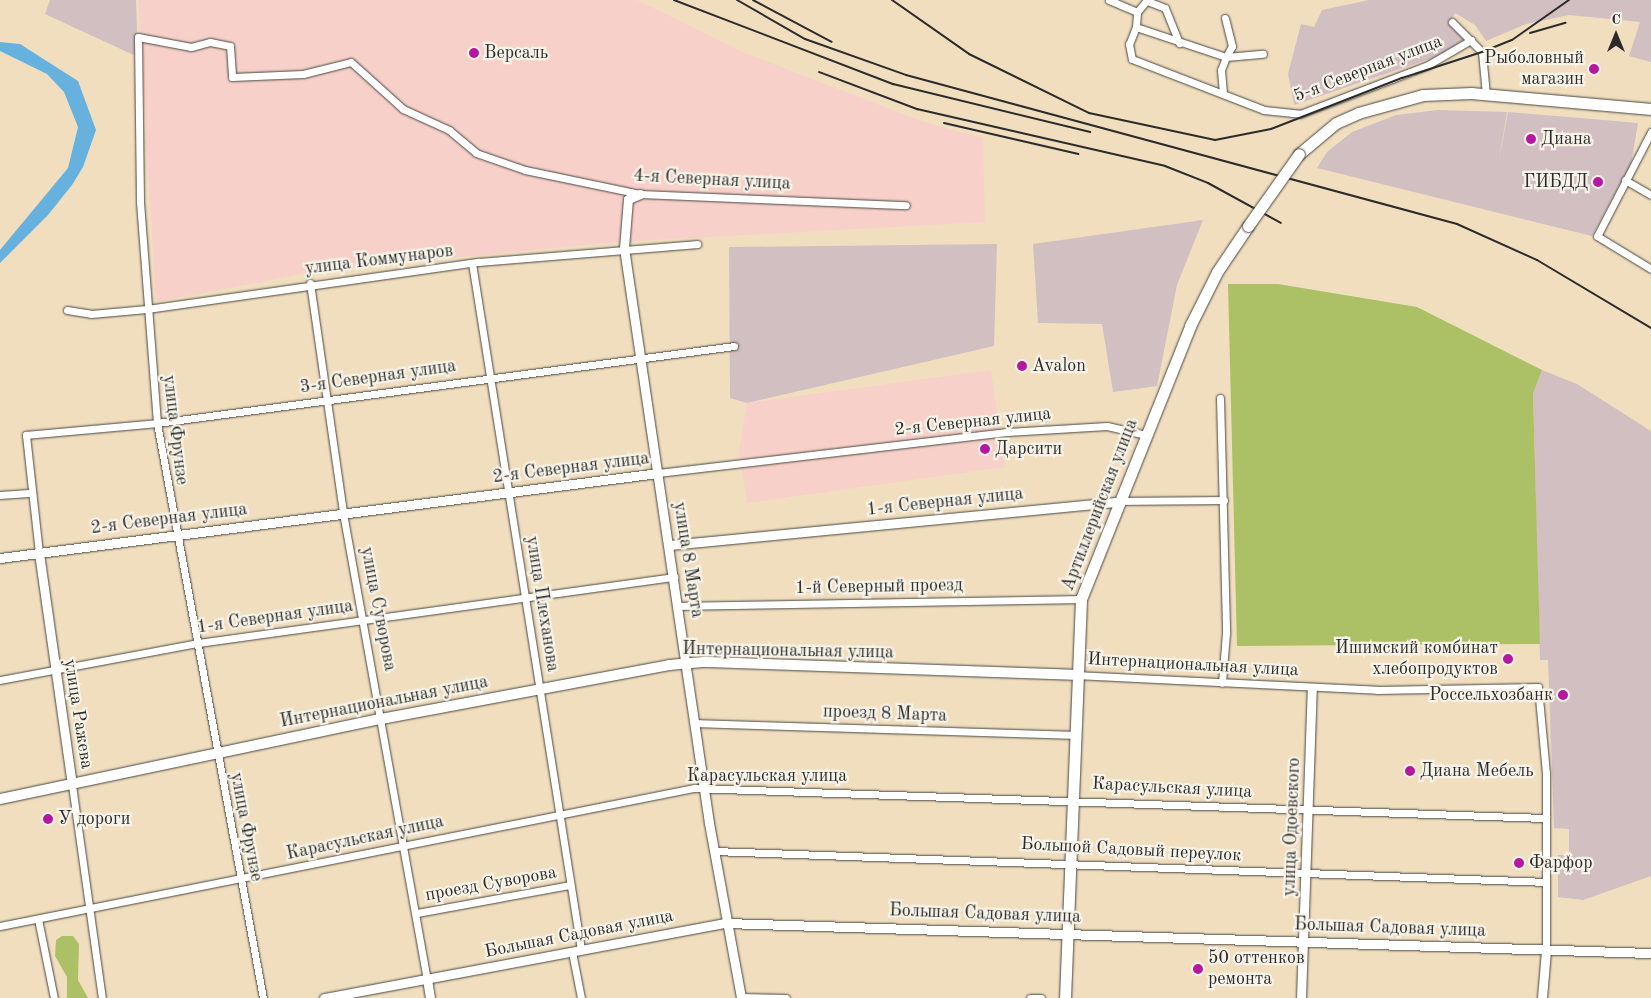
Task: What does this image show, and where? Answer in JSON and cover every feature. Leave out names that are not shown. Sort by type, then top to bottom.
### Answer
[{"type":"main road","name":"Артиллерийская улица","points":[[1065,998],[1075,675],[1080,599],[1116,502],[1146,435],[1190,326],[1217,272],[1299,154],[1336,123],[1381,104],[1430,94],[1486,95],[1651,109]]},
{"type":"main road","name":"Интернациональная улица","points":[[0,799],[381,718],[687,664],[1075,675]]},
{"type":"street","points":[[1109,0],[1138,12]]},
{"type":"street","points":[[1179,43],[1165,8],[1147,1],[1138,12],[1136,27],[1179,43],[1226,58],[1263,54]]},
{"type":"street","points":[[1223,93],[1221,70],[1232,46],[1226,18]]},
{"type":"street","points":[[1452,22],[1482,52],[1486,95]]},
{"type":"street","name":"5-я Северная улица","points":[[1136,27],[1129,44],[1132,58],[1264,110],[1300,114],[1428,65],[1471,40]]},
{"type":"street","name":"4-я Северная улица","points":[[138,37],[191,47],[210,42],[230,46],[232,77],[303,74],[351,62],[403,109],[449,130],[476,153],[524,170],[640,194],[906,205]]},
{"type":"street","name":"улица Фрунзе","points":[[138,37],[137,132],[147,309],[157,423],[175,535],[198,643],[216,752],[263,998]]},
{"type":"street","points":[[1651,132],[1597,236],[1651,269]]},
{"type":"street","points":[[1626,180],[1651,195]]},
{"type":"street","points":[[622,190],[628,199],[640,194]]},
{"type":"street","name":"улица 8 Марта","points":[[628,199],[624,248],[638,358],[658,473],[714,851],[740,998]]},
{"type":"street","name":"улица Коммунаров","points":[[66,310],[92,314],[147,309],[310,283],[472,263],[624,248],[697,244]]},
{"type":"street","name":"улица Плеханова","points":[[472,263],[487,377],[510,492],[570,885],[581,998]]},
{"type":"street","name":"улица Суворова","points":[[310,283],[343,513],[366,621],[430,998]]},
{"type":"street","name":"3-я Северная улица","points":[[26,435],[157,423],[487,377],[734,346]]},
{"type":"street","points":[[1220,398],[1226,633],[1222,683]]},
{"type":"street","name":"2-я Северная улица","points":[[0,558],[658,473],[1007,432],[1107,426],[1146,435]]},
{"type":"street","name":"улица Ражева","points":[[26,435],[54,671],[102,998]]},
{"type":"street","points":[[0,495],[32,493]]},
{"type":"street","name":"1-я Северная улица","points":[[669,545],[1116,502],[1224,500]]},
{"type":"street","name":"1-я Северная улица","points":[[0,680],[198,643],[674,578]]},
{"type":"street","name":"1-й Северный проезд","points":[[678,606],[1080,599]]},
{"type":"street","name":"Интернациональная улица","points":[[1075,675],[1312,688],[1528,686],[1541,692],[1546,818]]},
{"type":"street","name":"улица Одоевского","points":[[1302,998],[1310,810],[1312,688]]},
{"type":"street","name":"проезд 8 Марта","points":[[696,723],[1074,735]]},
{"type":"street","name":"Карасульская улица","points":[[0,926],[405,845],[558,812],[704,787],[1071,798],[1310,810],[1546,818]]},
{"type":"street","points":[[1542,998],[1546,950],[1546,818]]},
{"type":"street","name":"Большой Садовый переулок","points":[[714,851],[1069,862],[1306,874],[1546,882]]},
{"type":"street","name":"проезд Суворова","points":[[417,913],[570,885]]},
{"type":"street","points":[[38,919],[54,998]]},
{"type":"street","name":"Большая Садовая улица","points":[[324,998],[726,923],[1651,953]]},
{"type":"street","points":[[740,998],[786,998]]},
{"type":"street","points":[[1030,998],[1041,998]]},
{"type":"shaded area","points":[[50,0],[136,0],[138,57],[45,14]]},
{"type":"shaded area","points":[[138,0],[637,0],[745,53],[921,121],[983,138],[985,222],[618,242],[317,271],[156,302]]},
{"type":"shaded area","points":[[1369,0],[1651,0],[1651,62],[1629,56],[1640,22],[1569,15],[1526,24],[1486,41],[1475,25],[1455,13],[1449,24],[1465,39],[1447,53],[1294,105],[1288,74],[1301,24],[1314,27],[1322,10]]},
{"type":"shaded area","points":[[1438,110],[1507,112],[1498,166],[1508,112],[1638,123],[1631,164],[1592,236],[1317,168],[1327,152],[1352,132],[1396,115]]},
{"type":"shaded area","points":[[1203,220],[1177,285],[1157,386],[1113,392],[1102,324],[1038,323],[1033,244]]},
{"type":"shaded area","points":[[997,244],[994,346],[747,403],[730,398],[729,247]]},
{"type":"shaded area","points":[[991,370],[1005,467],[747,503],[739,450],[747,403]]},
{"type":"shaded area","points":[[1542,370],[1577,384],[1651,431],[1651,876],[1583,900],[1558,897],[1558,855],[1569,855],[1569,829],[1554,828],[1548,660],[1540,660],[1533,394]]},
{"type":"green space","points":[[1228,284],[1278,284],[1417,307],[1542,370],[1533,394],[1540,644],[1237,646]]},
{"type":"green space","points":[[62,936],[73,936],[79,944],[78,980],[88,998],[67,998],[67,977],[55,956],[56,940]]},
{"type":"water","points":[[0,42],[20,44],[78,81],[96,130],[83,167],[72,185],[48,215],[0,263],[0,250],[68,168],[78,127],[64,92],[47,74],[0,51]]},
{"type":"railway","points":[[674,0],[893,84],[1090,132]]},
{"type":"railway","points":[[737,0],[805,39],[906,75],[1457,224],[1537,260],[1651,328]]},
{"type":"railway","points":[[753,0],[832,42]]},
{"type":"railway","points":[[892,0],[969,54],[1089,113],[1215,140],[1271,129],[1402,78],[1482,52],[1512,40],[1569,0]]},
{"type":"railway","points":[[1530,33],[1566,23]]},
{"type":"railway","points":[[819,72],[917,109],[1165,166],[1208,183],[1281,223]]},
{"type":"railway","points":[[944,123],[1078,154]]},
{"type":"place","name":"Версаль","points":[[474,53]]},
{"type":"place","name":"Рыболовный магазин","points":[[1594,69]]},
{"type":"place","name":"Диана","points":[[1531,139]]},
{"type":"place","name":"ГИБДД","points":[[1598,182]]},
{"type":"place","name":"Avalon","points":[[1022,366]]},
{"type":"place","name":"Дарсити","points":[[985,449]]},
{"type":"place","name":"Ишимский комбинат хлебопродуктов","points":[[1508,659]]},
{"type":"place","name":"Россельхозбанк","points":[[1563,695]]},
{"type":"place","name":"Диана Мебель","points":[[1410,771]]},
{"type":"place","name":"У дороги","points":[[48,819]]},
{"type":"place","name":"Фарфор","points":[[1519,863]]},
{"type":"place","name":"50 оттенков ремонта","points":[[1198,969]]}]
